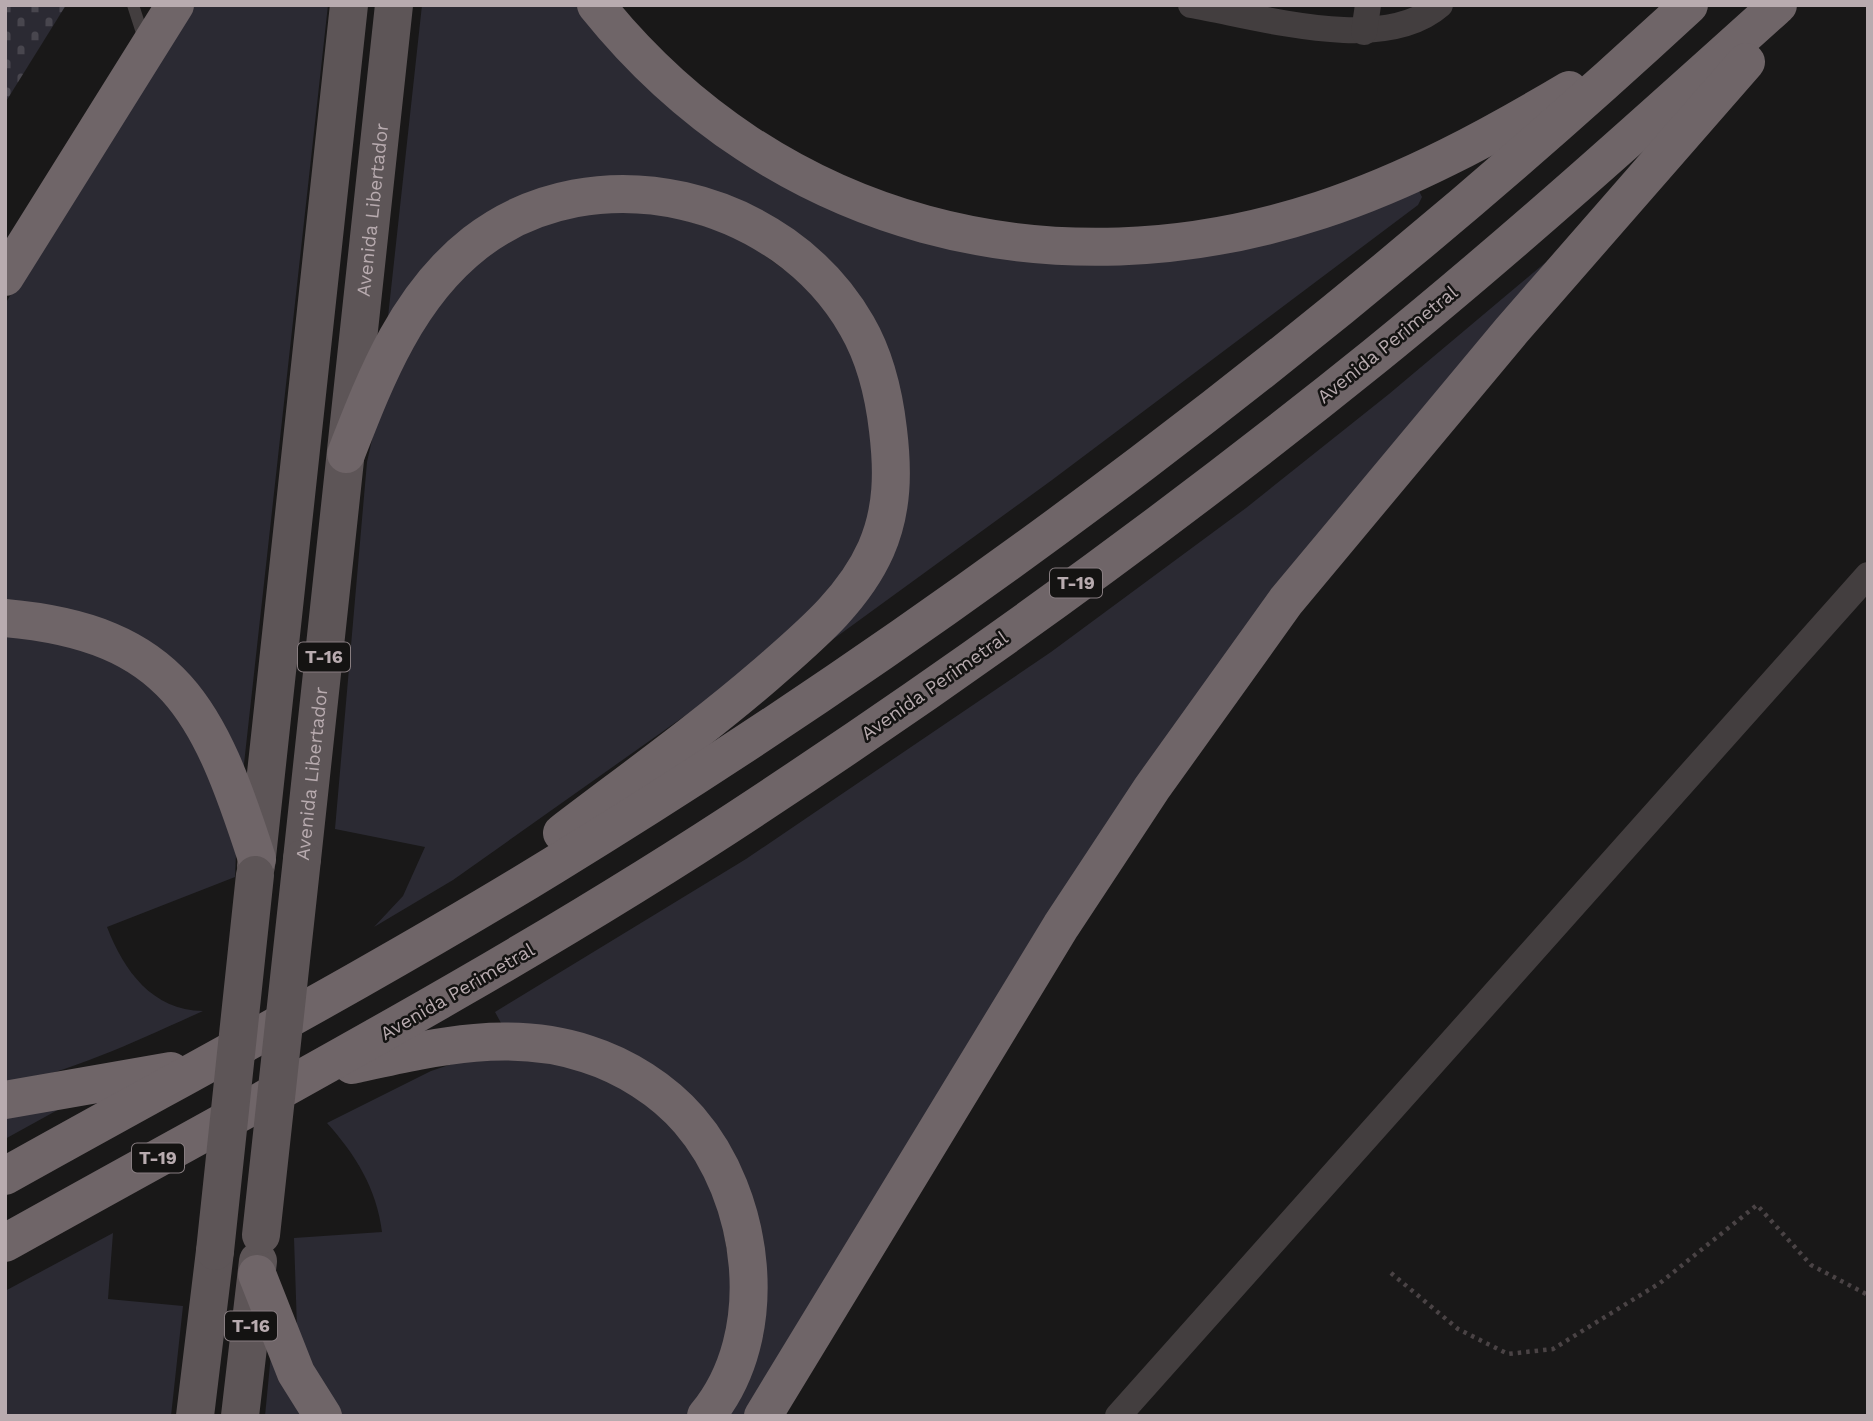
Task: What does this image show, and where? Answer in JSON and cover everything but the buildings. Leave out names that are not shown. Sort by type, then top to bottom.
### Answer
[{"type":"highway","points":[[5,276],[175,5]]},
{"type":"highway","points":[[596,5],[663,80],[733,134],[790,169],[859,203],[927,227],[1000,242],[1061,248],[1124,246],[1206,237],[1258,227],[1320,210],[1396,182],[1484,140],[1572,88],[1682,12]]},
{"type":"highway","name":"Avenida Perimetral","points":[[5,1243],[312,1074],[586,915],[758,806],[981,653],[1188,500],[1375,356],[1564,196],[1778,5]]},
{"type":"highway","points":[[762,1416],[1061,926],[1152,788],[1286,601],[1537,301],[1797,5]]},
{"type":"highway","points":[[5,1175],[386,965],[555,864],[725,756],[946,605],[1109,485],[1337,310],[1682,12]]},
{"type":"highway","points":[[346,454],[389,350],[404,324],[423,299],[473,245],[525,213],[586,196],[621,193],[681,199],[717,211],[770,236],[818,276],[857,325],[868,349],[879,381],[891,454],[888,517],[876,550],[840,605],[800,644],[714,718],[386,965]]},
{"type":"highway","points":[[5,618],[43,621],[108,640],[136,655],[173,684],[201,717],[215,744],[256,867]]},
{"type":"highway","points":[[312,1074],[433,1047],[513,1041],[586,1053],[640,1078],[667,1098],[688,1119],[721,1167],[739,1215],[745,1246],[747,1315],[740,1352],[727,1382],[706,1416]]},
{"type":"highway","points":[[5,1100],[207,1064]]},
{"type":"highway","points":[[257,1274],[296,1373],[323,1416]]},
{"type":"main road","points":[[256,867],[349,5]]},
{"type":"main road","name":"Avenida Libertador","points":[[240,1416],[394,5]]},
{"type":"main road","name":"T-16","points":[[195,1416],[256,867]]},
{"type":"street","points":[[1191,5],[1349,32],[1399,28],[1440,5]]},
{"type":"street","points":[[1364,32],[1368,5]]},
{"type":"street","points":[[1118,1416],[1868,575]]},
{"type":"lane","points":[[133,5],[147,49]]},
{"type":"path","points":[[1391,1273],[1458,1329],[1508,1354],[1553,1349],[1660,1283],[1757,1205],[1811,1265],[1868,1295]]},
{"type":"green space","points":[[5,5],[66,5],[5,103]]},
{"type":"green space","points":[[192,5],[328,5],[243,773],[214,709],[5,603],[5,304]]},
{"type":"green space","points":[[422,5],[577,5],[608,44],[653,91],[998,256],[1419,191],[1422,197],[1418,205],[1052,480],[828,643],[889,556],[852,293],[621,178],[388,317]]},
{"type":"green space","points":[[648,209],[739,237],[807,286],[844,333],[864,385],[877,485],[862,544],[829,595],[727,686],[453,880],[374,927],[403,896],[425,847],[335,829],[367,462],[380,404],[417,332],[482,256],[555,218]]},
{"type":"green space","points":[[1546,262],[1371,472],[745,1416],[725,1416],[741,1388],[719,1134],[501,1023],[495,1012],[746,859],[1051,652],[1246,508],[1389,394]]},
{"type":"green space","points":[[5,633],[102,653],[156,688],[202,751],[236,854],[235,877],[107,927],[122,959],[142,985],[169,1004],[203,1011],[81,1063],[5,1085]]},
{"type":"green space","points":[[512,1056],[582,1068],[632,1091],[677,1129],[717,1195],[733,1284],[725,1347],[697,1403],[686,1416],[341,1416],[324,1391],[297,1328],[294,1238],[382,1232],[375,1201],[363,1173],[347,1147],[327,1123],[431,1071],[464,1060]]},
{"type":"green space","points":[[63,1107],[5,1139],[5,1115]]},
{"type":"green space","points":[[113,1233],[108,1299],[183,1306],[171,1416],[5,1416],[5,1291]]},
{"type":"green space","points":[[271,1354],[304,1416],[265,1416]]}]
